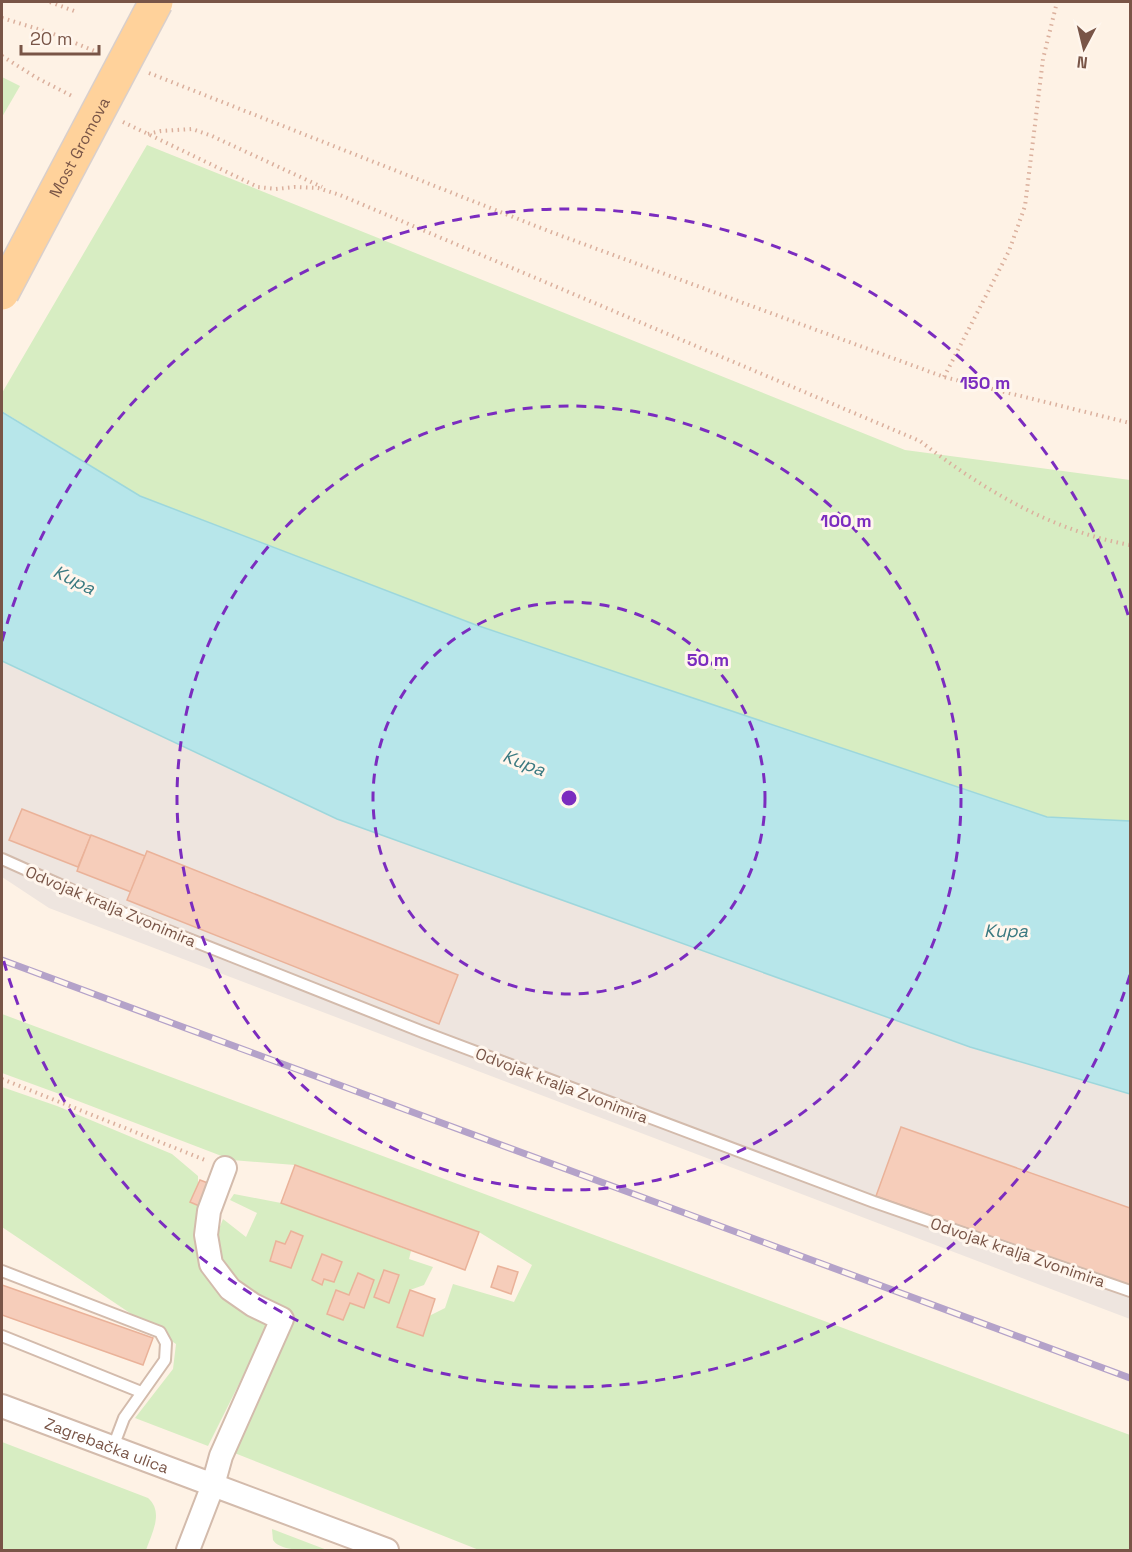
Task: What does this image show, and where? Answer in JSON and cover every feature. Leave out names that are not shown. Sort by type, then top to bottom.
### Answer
[{"type":"main road","name":"Most Gromova","points":[[2,293],[156,2]]},
{"type":"street","points":[[188,1551],[213,1485],[221,1456],[282,1319],[253,1305],[230,1289],[211,1264],[206,1235],[209,1211],[225,1168]]},
{"type":"street","name":"Zagrebačka ulica","points":[[2,1406],[387,1551]]},
{"type":"lane","name":"Odvojak kralja Zvonimira","points":[[2,859],[123,913],[434,1036],[863,1198],[1131,1291]]},
{"type":"lane","points":[[2,1271],[160,1332],[166,1343],[165,1360],[124,1418],[113,1448]]},
{"type":"lane","points":[[2,1336],[141,1392]]},
{"type":"path","points":[[50,2],[77,12]]},
{"type":"path","points":[[944,377],[1009,251],[1024,206],[1043,59],[1057,2]]},
{"type":"path","points":[[2,18],[51,33],[102,54]]},
{"type":"path","points":[[2,56],[77,99]]},
{"type":"path","points":[[144,71],[551,232],[944,377],[1131,423]]},
{"type":"path","points":[[117,119],[258,187],[318,188],[340,195]]},
{"type":"path","points":[[147,135],[161,131],[192,129],[212,136],[340,195],[920,441],[946,462],[1005,498],[1057,525],[1107,541],[1131,545]]},
{"type":"path","points":[[2,1079],[225,1168]]},
{"type":"shaded area","points":[[2,661],[337,819],[970,1047],[1130,1094],[1130,1319],[49,908],[2,877]]},
{"type":"green space","points":[[2,77],[20,86],[2,117]]},
{"type":"green space","points":[[147,145],[905,450],[1130,480],[1130,821],[1047,817],[476,625],[140,496],[2,411],[2,393]]},
{"type":"green space","points":[[2,1014],[1130,1435],[1130,1550],[479,1550],[232,1452],[291,1313],[236,1286],[213,1244],[223,1219],[246,1237],[257,1213],[230,1200],[234,1194],[281,1203],[411,1251],[409,1259],[433,1267],[424,1285],[410,1290],[397,1327],[445,1308],[453,1284],[514,1302],[532,1265],[479,1232],[295,1165],[232,1160],[2,1073]]},
{"type":"green space","points":[[2,1087],[57,1106],[172,1154],[198,1176],[198,1214],[223,1297],[268,1326],[208,1446],[135,1418],[173,1369],[176,1344],[2,1227]]},
{"type":"green space","points":[[2,1442],[148,1498],[153,1504],[156,1516],[146,1550],[2,1550]]},
{"type":"green space","points":[[272,1529],[327,1550],[298,1550],[283,1547],[273,1540]]},
{"type":"water","name":"Kupa","points":[[2,412],[140,496],[476,625],[1047,817],[1130,821],[1130,1094],[970,1047],[337,819],[2,661]]},
{"type":"building","points":[[22,809],[91,836],[78,867],[9,840]]},
{"type":"building","points":[[91,835],[145,856],[131,892],[77,871]]},
{"type":"building","points":[[147,851],[458,975],[439,1024],[127,900]]},
{"type":"building","points":[[901,1127],[1130,1208],[1130,1286],[876,1196]]},
{"type":"building","points":[[295,1165],[479,1232],[465,1270],[281,1203]]},
{"type":"building","points":[[200,1180],[213,1185],[204,1208],[190,1202]]},
{"type":"building","points":[[291,1231],[303,1236],[291,1268],[270,1261],[276,1241],[285,1244]]},
{"type":"building","points":[[322,1254],[342,1262],[334,1282],[324,1279],[322,1285],[312,1280]]},
{"type":"building","points":[[498,1266],[518,1272],[511,1294],[491,1287]]},
{"type":"building","points":[[384,1270],[399,1275],[389,1303],[374,1297]]},
{"type":"building","points":[[358,1273],[374,1280],[364,1308],[350,1303],[343,1320],[327,1314],[336,1290],[349,1295]]},
{"type":"building","points":[[2,1285],[153,1338],[143,1365],[2,1315]]},
{"type":"building","points":[[410,1290],[435,1299],[423,1336],[397,1327]]},
{"type":"railway","points":[[2,960],[1130,1378]]}]
